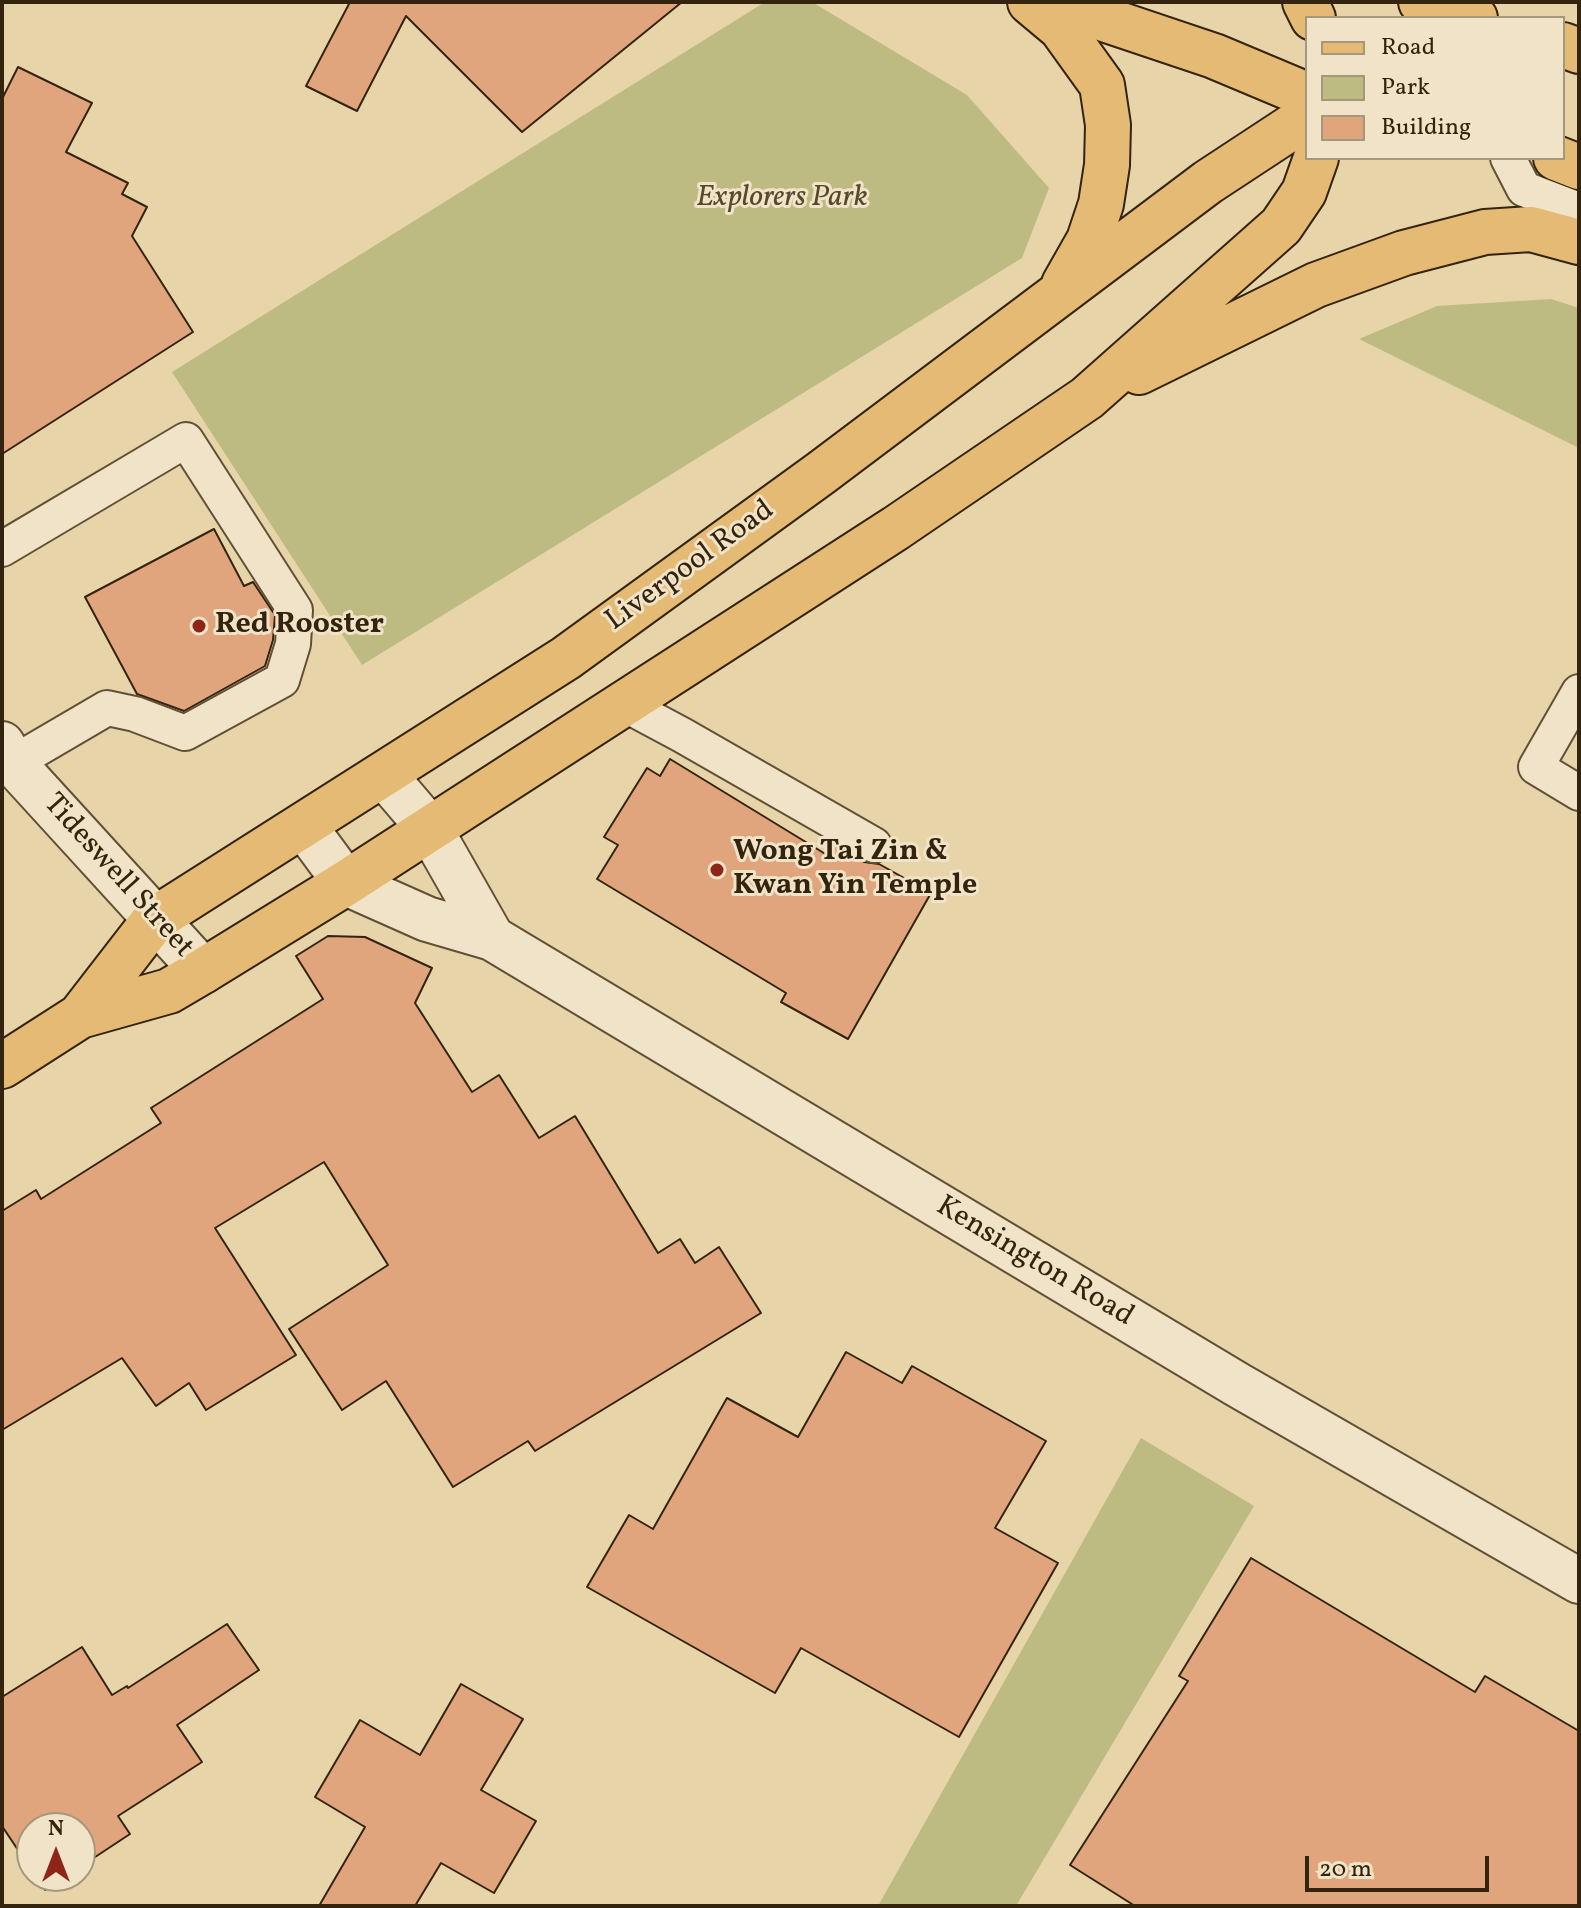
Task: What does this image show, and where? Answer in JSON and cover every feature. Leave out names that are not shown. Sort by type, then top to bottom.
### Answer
[{"type":"main road","points":[[1030,2],[1061,28],[1102,85],[1108,125],[1107,165],[1101,204],[1089,240],[1056,296]]},
{"type":"main road","points":[[1053,2],[1214,56],[1305,94]]},
{"type":"main road","points":[[1421,2],[1468,16]]},
{"type":"main road","name":"Liverpool Road","points":[[80,1016],[155,919],[566,658],[821,473],[1208,182],[1305,118]]},
{"type":"main road","points":[[1087,398],[1281,226],[1304,192],[1315,160]]},
{"type":"main road","points":[[1087,398],[1316,285],[1404,253],[1485,232],[1531,229],[1579,242]]},
{"type":"main road","name":"Liverpool Road","points":[[2,1066],[80,1016],[169,991],[346,883],[896,528],[1087,398]]},
{"type":"street","name":"Tideswell Street","points":[[8,753],[203,971]]},
{"type":"street","name":"Kensington Road","points":[[384,775],[430,829],[492,938]]},
{"type":"street","name":"Kensington Road","points":[[304,826],[346,883],[427,919],[492,938],[1238,1385],[1579,1581]]},
{"type":"lane","points":[[1509,160],[1524,189],[1579,210]]},
{"type":"lane","points":[[2,549],[186,440],[295,610],[293,644],[282,680],[185,733],[135,714],[107,708],[8,753]]},
{"type":"lane","points":[[1579,692],[1536,767],[1579,793]]},
{"type":"lane","points":[[624,704],[874,845]]},
{"type":"green space","name":"Explorers Park","points":[[765,2],[812,2],[967,95],[1049,188],[1022,258],[362,665],[172,372]]},
{"type":"green space","points":[[1551,299],[1579,308],[1579,448],[1359,339],[1437,306]]},
{"type":"green space","points":[[1141,1438],[1254,1506],[1016,1906],[878,1906]]},
{"type":"building","points":[[350,2],[682,2],[522,132],[406,16],[357,111],[306,86]]},
{"type":"building","points":[[18,67],[92,103],[66,152],[128,183],[122,194],[147,207],[132,236],[193,332],[2,454],[2,99]]},
{"type":"building","name":"Red Rooster","points":[[214,529],[244,586],[253,582],[275,615],[273,640],[265,666],[184,711],[137,694],[85,597]]},
{"type":"building","name":"Wong Tai Zin & Kwan Yin Temple","points":[[670,759],[827,855],[832,844],[864,862],[879,864],[931,893],[848,1039],[781,1002],[786,993],[597,879],[618,845],[604,837],[647,768],[660,776]]},
{"type":"building","points":[[328,936],[365,937],[432,968],[415,1003],[472,1092],[499,1075],[539,1138],[575,1116],[658,1253],[680,1239],[695,1263],[719,1247],[761,1313],[535,1451],[528,1441],[453,1487],[386,1381],[342,1410],[289,1329],[388,1265],[324,1162],[215,1228],[296,1355],[206,1410],[189,1383],[156,1406],[122,1358],[2,1430],[2,1211],[36,1190],[41,1199],[161,1123],[151,1108],[323,999],[296,956]]},
{"type":"building","points":[[846,1352],[902,1383],[912,1366],[1046,1441],[995,1528],[1058,1563],[959,1737],[801,1648],[775,1693],[587,1587],[629,1515],[653,1529],[727,1398],[798,1437]]},
{"type":"building","points":[[1251,1558],[1475,1692],[1485,1676],[1579,1731],[1579,1906],[1135,1906],[1070,1865],[1188,1681],[1179,1676]]},
{"type":"building","points":[[227,1624],[259,1670],[177,1725],[202,1762],[118,1816],[130,1834],[96,1856],[96,1812],[16,1812],[16,1847],[2,1826],[2,1697],[82,1647],[112,1695],[128,1688]]},
{"type":"building","points":[[461,1684],[523,1719],[481,1790],[536,1821],[494,1893],[441,1863],[415,1906],[319,1906],[365,1827],[315,1797],[360,1720],[420,1755]]},
{"type":"place","name":"Red Rooster","points":[[199,626]]},
{"type":"place","name":"Wong Tai Zin & Kwan Yin Temple","points":[[717,870]]}]
